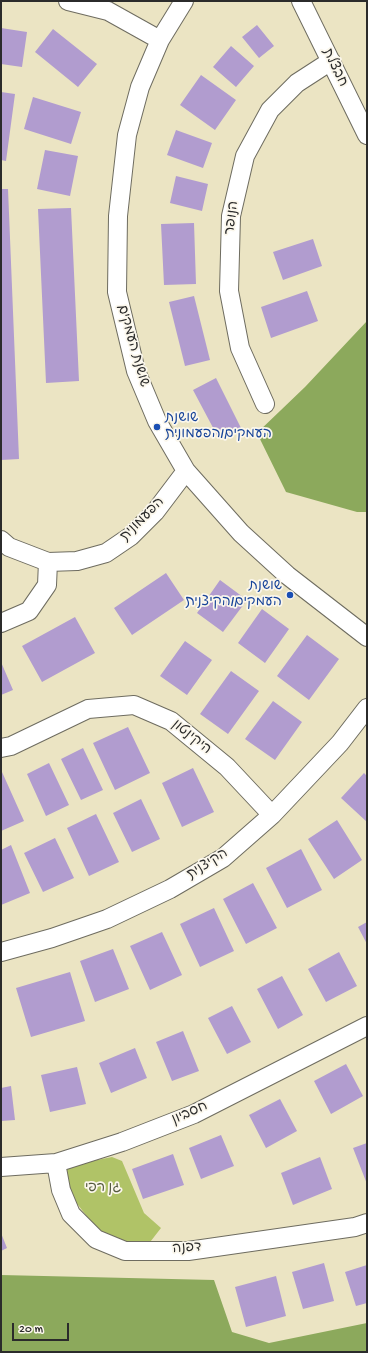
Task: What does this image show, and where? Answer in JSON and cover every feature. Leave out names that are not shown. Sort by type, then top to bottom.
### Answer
[{"type":"street","points":[[68,1],[108,11],[160,40]]},
{"type":"street","name":"שושנת העמקים","points":[[184,1],[160,40],[140,87],[127,135],[118,216],[117,292],[136,371],[157,421],[186,471],[241,533],[287,575],[367,637]]},
{"type":"street","name":"חבצלת","points":[[301,1],[367,136]]},
{"type":"street","name":"הנופר","points":[[265,404],[240,348],[230,298],[231,216],[245,156],[270,110],[297,83],[330,61]]},
{"type":"street","name":"הפעמונית","points":[[1,540],[9,547],[48,562],[77,561],[106,553],[131,536],[155,512],[186,471]]},
{"type":"street","points":[[1,623],[29,611],[47,585],[48,562]]},
{"type":"street","name":"היקינטון","points":[[1,748],[11,746],[88,709],[134,705],[171,721],[227,767],[272,815]]},
{"type":"street","name":"הקיצנית","points":[[1,952],[52,938],[107,919],[170,889],[223,858],[272,815],[340,743],[367,708]]},
{"type":"street","name":"חסביון","points":[[1,1168],[56,1163],[122,1142],[194,1114],[367,1026]]},
{"type":"street","name":"דפנה","points":[[56,1163],[61,1190],[71,1214],[96,1239],[125,1251],[188,1251],[355,1227],[367,1223]]},
{"type":"green space","points":[[367,321],[367,512],[357,512],[286,492],[257,433],[305,387]]},
{"type":"green space","name":"גן רפי","points":[[112,1157],[122,1161],[144,1213],[161,1228],[147,1246],[109,1245],[75,1201],[62,1167]]},
{"type":"green space","points":[[1,1275],[214,1280],[232,1332],[269,1343],[367,1323],[367,1352],[1,1352]]},
{"type":"building","points":[[257,25],[274,46],[259,58],[242,37]]},
{"type":"building","points":[[1,28],[27,32],[22,67],[1,64]]},
{"type":"building","points":[[53,29],[97,64],[78,87],[35,52]]},
{"type":"building","points":[[231,46],[254,66],[236,87],[213,67]]},
{"type":"building","points":[[201,75],[236,100],[215,130],[180,105]]},
{"type":"building","points":[[1,92],[15,94],[6,161],[1,160]]},
{"type":"building","points":[[33,97],[81,112],[71,144],[24,129]]},
{"type":"building","points":[[176,130],[212,143],[203,168],[167,155]]},
{"type":"building","points":[[45,150],[78,156],[70,196],[37,189]]},
{"type":"building","points":[[176,176],[208,184],[202,211],[170,203]]},
{"type":"building","points":[[1,189],[8,189],[19,459],[1,460]]},
{"type":"building","points":[[71,208],[79,381],[46,383],[38,209]]},
{"type":"building","points":[[194,223],[196,284],[164,285],[161,224]]},
{"type":"building","points":[[313,239],[322,266],[283,280],[273,252]]},
{"type":"building","points":[[307,291],[318,321],[271,338],[261,307]]},
{"type":"building","points":[[194,296],[210,360],[185,366],[169,302]]},
{"type":"building","points":[[216,378],[241,428],[219,439],[193,390]]},
{"type":"building","points":[[166,573],[184,600],[132,635],[114,608]]},
{"type":"building","points":[[220,580],[247,600],[223,632],[197,613]]},
{"type":"building","points":[[262,609],[289,629],[265,663],[238,643]]},
{"type":"building","points":[[75,617],[95,653],[42,682],[22,646]]},
{"type":"building","points":[[307,635],[339,659],[309,700],[277,676]]},
{"type":"building","points":[[185,641],[212,660],[187,695],[160,676]]},
{"type":"building","points":[[1,662],[13,690],[1,695]]},
{"type":"building","points":[[231,671],[259,691],[228,734],[200,714]]},
{"type":"building","points":[[273,701],[302,722],[275,760],[245,739]]},
{"type":"building","points":[[128,727],[150,773],[115,790],[93,743]]},
{"type":"building","points":[[83,748],[103,790],[81,800],[61,759]]},
{"type":"building","points":[[49,763],[69,805],[46,816],[27,774]]},
{"type":"building","points":[[193,768],[214,812],[182,827],[162,783]]},
{"type":"building","points":[[2,772],[24,821],[1,831],[1,773]]},
{"type":"building","points":[[364,773],[367,776],[367,822],[341,798]]},
{"type":"building","points":[[141,799],[160,839],[132,852],[113,813]]},
{"type":"building","points":[[96,814],[119,862],[89,876],[67,828]]},
{"type":"building","points":[[337,820],[362,860],[334,879],[308,839]]},
{"type":"building","points":[[55,838],[74,878],[43,892],[24,853]]},
{"type":"building","points":[[11,845],[30,893],[1,905],[1,850]]},
{"type":"building","points":[[301,849],[322,890],[287,908],[266,868]]},
{"type":"building","points":[[253,883],[277,928],[246,944],[223,899]]},
{"type":"building","points":[[214,908],[234,951],[200,967],[180,924]]},
{"type":"building","points":[[367,922],[367,944],[358,927]]},
{"type":"building","points":[[162,932],[182,975],[150,990],[130,946]]},
{"type":"building","points":[[113,949],[129,989],[95,1002],[80,961]]},
{"type":"building","points":[[339,952],[357,986],[326,1002],[308,969]]},
{"type":"building","points":[[70,972],[85,1021],[31,1037],[16,988]]},
{"type":"building","points":[[282,976],[303,1015],[278,1029],[257,989]]},
{"type":"building","points":[[232,1006],[251,1042],[227,1054],[208,1018]]},
{"type":"building","points":[[183,1031],[199,1071],[172,1081],[156,1042]]},
{"type":"building","points":[[135,1048],[147,1078],[111,1093],[99,1063]]},
{"type":"building","points":[[346,1064],[363,1096],[331,1114],[314,1081]]},
{"type":"building","points":[[77,1067],[86,1104],[50,1112],[41,1075]]},
{"type":"building","points":[[11,1086],[15,1120],[1,1121],[1,1088]]},
{"type":"building","points":[[280,1099],[297,1131],[266,1148],[249,1115]]},
{"type":"building","points":[[221,1135],[234,1166],[201,1179],[189,1148]]},
{"type":"building","points":[[367,1143],[367,1184],[353,1148]]},
{"type":"building","points":[[173,1154],[184,1185],[143,1199],[132,1169]]},
{"type":"building","points":[[320,1157],[332,1189],[293,1205],[281,1173]]},
{"type":"building","points":[[1,1233],[7,1248],[1,1251]]},
{"type":"building","points":[[324,1263],[334,1301],[303,1309],[292,1272]]},
{"type":"building","points":[[367,1265],[367,1303],[356,1306],[345,1272]]},
{"type":"building","points":[[276,1276],[286,1316],[246,1327],[235,1287]]},
{"type":"place","name":"שושנת העמקים/הפעמונית","points":[[157,427]]},
{"type":"place","name":"שושנת העמקים/הקיצנית","points":[[290,595]]}]
